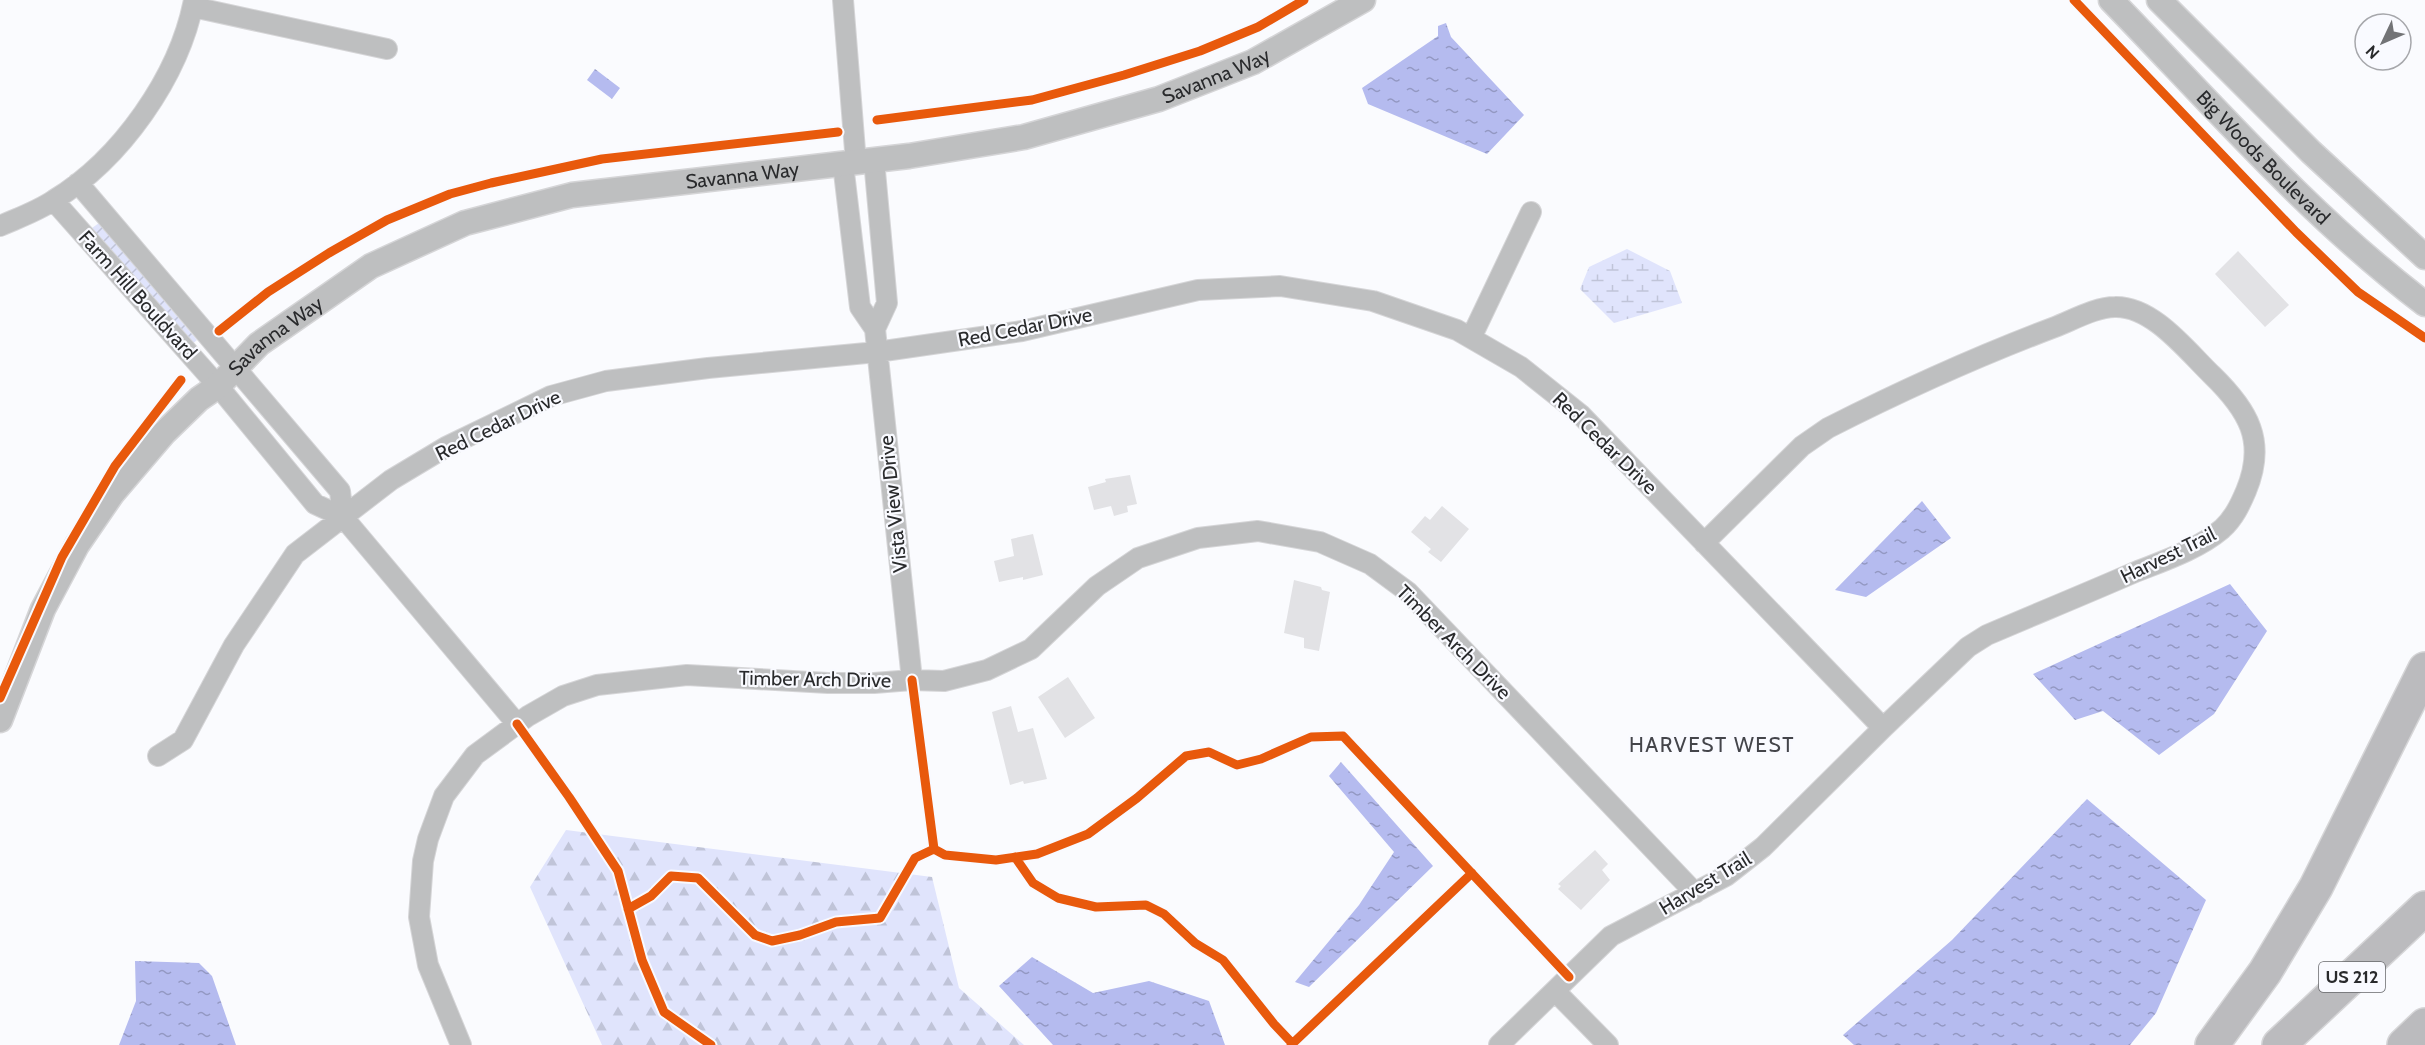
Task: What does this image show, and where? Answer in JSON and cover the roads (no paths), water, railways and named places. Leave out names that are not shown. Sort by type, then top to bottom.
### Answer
[{"type":"highway","points":[[2212,1045],[2265,972],[2316,887],[2425,669]]},
{"type":"highway","name":"US 212","points":[[2279,1045],[2425,908]]},
{"type":"highway","points":[[2404,1045],[2425,1025]]},
{"type":"street","name":"Vista View Drive","points":[[843,0],[858,162],[860,307],[875,329],[912,680]]},
{"type":"street","name":"Savanna Way","points":[[0,720],[43,609],[77,545],[112,494],[164,433],[199,399],[218,386],[259,344],[371,266],[465,223],[572,195],[858,162],[1024,137],[1159,99],[1253,62],[1363,0]]},
{"type":"street","name":"Big Woods Boulevard","points":[[2111,0],[2301,197],[2373,262],[2425,304]]},
{"type":"street","name":"Big Woods Boulevard","points":[[2159,0],[2311,152],[2425,257]]},
{"type":"street","points":[[0,226],[54,201],[78,183],[120,142],[163,84],[179,49],[194,4],[387,49]]},
{"type":"street","name":"Vista View Drive","points":[[858,162],[887,303],[875,329]]},
{"type":"street","name":"Farm Hill Bouldvard","points":[[78,183],[237,367],[340,491],[343,517]]},
{"type":"street","name":"Farm Hill Bouldvard","points":[[54,201],[218,386],[315,504],[343,517],[517,724]]},
{"type":"street","points":[[1471,338],[1531,212]]},
{"type":"street","name":"Red Cedar Drive","points":[[158,756],[183,740],[234,645],[295,554],[391,480],[446,447],[517,411],[573,389],[606,381],[708,368],[877,352],[1022,331],[1198,290],[1280,286],[1373,301],[1457,330],[1521,368],[1580,414],[1883,728]]},
{"type":"street","name":"Harvest Trail","points":[[1499,1045],[1611,936],[1726,876],[1763,848],[1968,647],[1987,635],[2172,557],[2210,538],[2233,518],[2252,474],[2254,435],[2242,407],[2152,318],[2130,308],[2101,309],[1956,368],[1822,432],[1802,446],[1704,543]]},
{"type":"street","name":"Timber Arch Drive","points":[[461,1045],[429,965],[422,937],[419,917],[423,861],[431,830],[444,796],[454,780],[475,755],[528,716],[577,690],[597,685],[653,678],[687,675],[828,683],[874,683],[912,680],[944,681],[987,670],[1031,649],[1097,586],[1138,558],[1198,538],[1258,531],[1320,542],[1370,564],[1408,592],[1695,893]]},
{"type":"street","points":[[1555,991],[1608,1045]]},
{"type":"water","points":[[1446,23],[1451,37],[1524,115],[1487,154],[1368,104],[1362,88],[1438,36],[1438,26]]},
{"type":"water","points":[[595,69],[620,88],[612,99],[587,80]]},
{"type":"water","points":[[1922,501],[1951,538],[1866,597],[1835,590]]},
{"type":"water","points":[[2230,584],[2267,631],[2214,714],[2159,755],[2103,711],[2075,720],[2033,674]]},
{"type":"water","points":[[1341,762],[1433,866],[1309,987],[1295,982],[1359,905],[1394,852],[1329,776]]},
{"type":"water","points":[[2087,799],[2206,900],[2156,1013],[2130,1045],[1854,1045],[1843,1035],[1952,940]]},
{"type":"water","points":[[1032,957],[1093,993],[1149,981],[1209,1001],[1225,1045],[1053,1045],[999,986]]},
{"type":"water","points":[[135,961],[199,963],[212,976],[236,1045],[119,1045],[136,1001]]},
{"type":"district","name":"HARVEST WEST","points":[[1712,745]]}]
